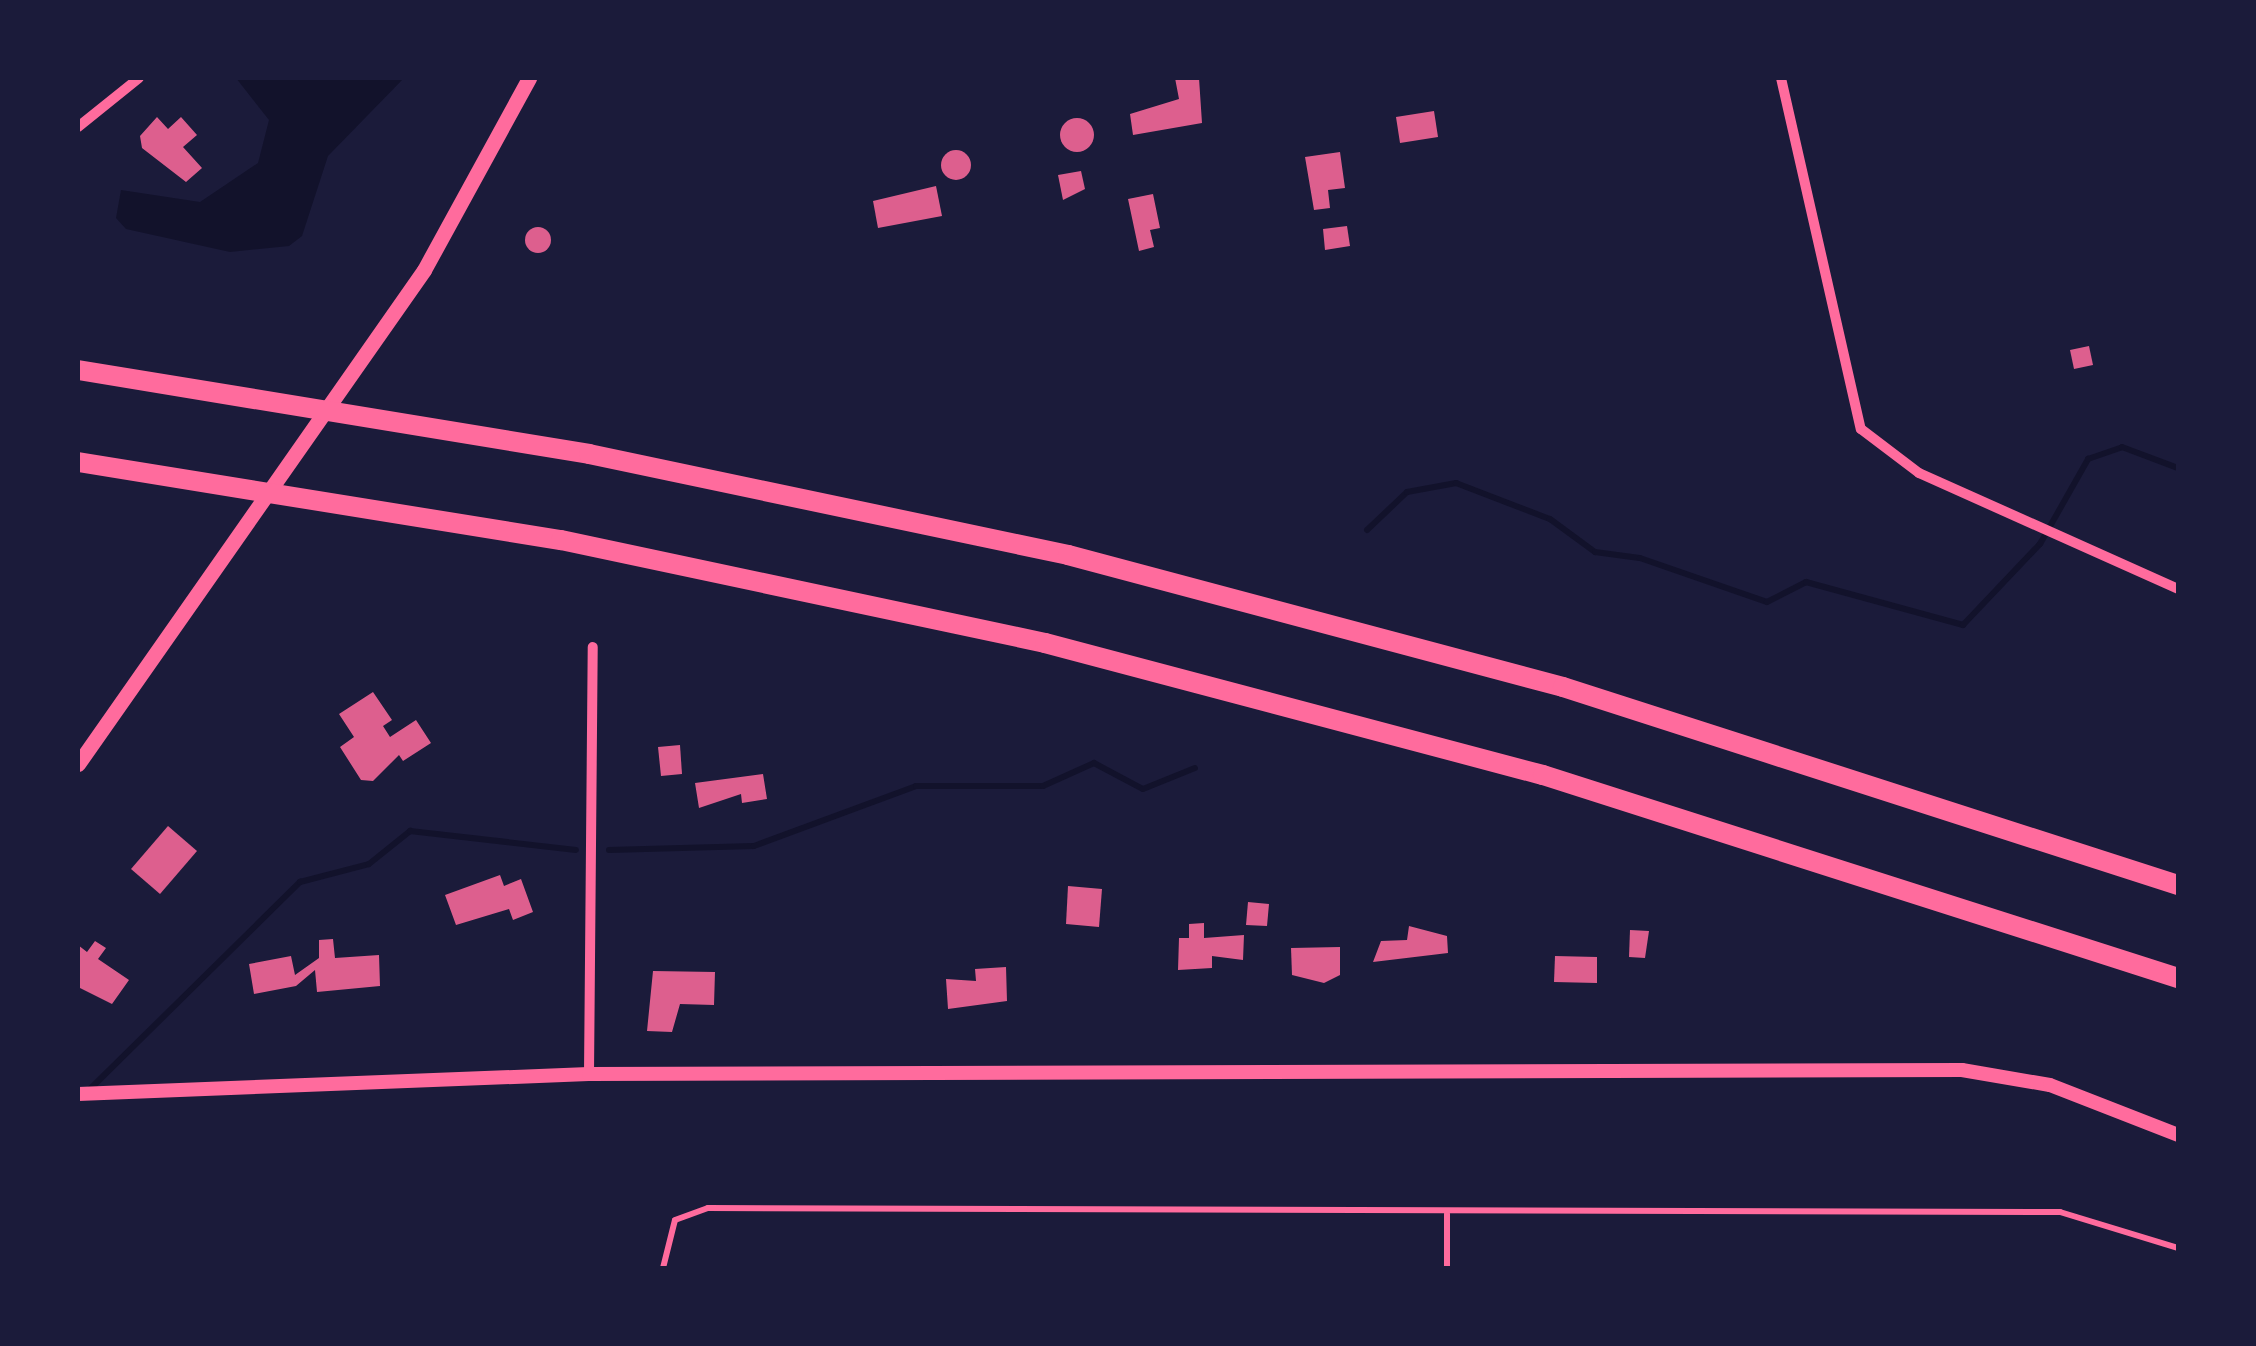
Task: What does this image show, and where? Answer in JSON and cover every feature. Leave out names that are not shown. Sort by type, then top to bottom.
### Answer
[{"type":"highway","points":[[78,370],[589,454],[1068,555],[1563,687],[2178,885]]},
{"type":"highway","points":[[78,462],[561,540],[1064,648],[1543,776],[2178,978]]},
{"type":"main road","points":[[78,764],[220,570],[383,331],[529,78]]},
{"type":"street","points":[[78,127],[139,78]]},
{"type":"street","points":[[1780,78],[1861,429],[1919,474],[2178,589]]},
{"type":"street","points":[[589,1074],[593,647]]},
{"type":"street","points":[[85,1093],[589,1074],[1962,1070],[2050,1085],[2178,1135]]},
{"type":"lane","points":[[663,1268],[675,1220],[708,1208],[1446,1214],[2060,1212],[2178,1248]]},
{"type":"lane","points":[[1446,1214],[1447,1268]]},
{"type":"shaded area","points":[[236,78],[404,78],[328,156],[302,236],[289,246],[230,252],[126,229],[116,218],[121,190],[200,202],[258,163],[269,120]]},
{"type":"building","points":[[1175,78],[1199,78],[1202,123],[1133,135],[1130,114],[1179,99]]},
{"type":"building","points":[[1434,111],[1438,137],[1400,143],[1396,117]]},
{"type":"building","points":[[157,117],[168,129],[181,117],[197,135],[183,147],[202,168],[186,182],[142,148],[140,136]]},
{"type":"building","points":[[1077,118],[1089,123],[1094,135],[1089,147],[1077,152],[1065,147],[1060,135],[1065,123]]},
{"type":"building","points":[[956,150],[966,155],[971,165],[966,175],[956,180],[946,175],[941,165],[946,155]]},
{"type":"building","points":[[1340,152],[1345,188],[1328,190],[1330,208],[1314,210],[1305,157]]},
{"type":"building","points":[[1081,171],[1085,189],[1063,200],[1058,175]]},
{"type":"building","points":[[936,186],[942,216],[878,228],[873,201]]},
{"type":"building","points":[[1153,194],[1160,228],[1150,230],[1154,247],[1139,251],[1128,199]]},
{"type":"building","points":[[1347,226],[1350,246],[1325,250],[1323,229]]},
{"type":"building","points":[[538,227],[547,231],[551,240],[547,249],[538,253],[529,249],[525,240],[529,231]]},
{"type":"building","points":[[2089,346],[2093,365],[2074,369],[2070,350]]},
{"type":"building","points":[[373,692],[392,720],[383,726],[390,737],[416,720],[431,743],[403,761],[399,755],[373,781],[361,780],[340,747],[354,737],[339,714]]},
{"type":"building","points":[[680,745],[682,774],[661,776],[658,747]]},
{"type":"building","points":[[763,774],[767,799],[742,803],[741,794],[699,808],[695,783]]},
{"type":"building","points":[[168,826],[197,851],[160,894],[131,869]]},
{"type":"building","points":[[500,875],[504,886],[521,879],[533,912],[513,920],[509,909],[456,925],[445,895]]},
{"type":"building","points":[[1068,886],[1102,889],[1099,927],[1066,924]]},
{"type":"building","points":[[1248,902],[1269,904],[1267,926],[1246,925]]},
{"type":"building","points":[[1204,923],[1204,938],[1244,935],[1243,960],[1212,956],[1212,968],[1178,970],[1179,938],[1189,938],[1189,924]]},
{"type":"building","points":[[1409,926],[1447,936],[1448,953],[1373,962],[1381,941],[1407,940]]},
{"type":"building","points":[[1630,930],[1649,931],[1645,958],[1629,957]]},
{"type":"building","points":[[333,939],[335,958],[379,955],[380,986],[317,992],[315,970],[296,986],[254,994],[249,964],[291,956],[295,975],[319,958],[319,940]]},
{"type":"building","points":[[95,941],[106,948],[98,959],[129,980],[112,1004],[78,987],[78,945],[87,952]]},
{"type":"building","points":[[1340,947],[1340,975],[1324,983],[1292,975],[1291,948]]},
{"type":"building","points":[[1555,956],[1597,957],[1597,983],[1554,982]]},
{"type":"building","points":[[1006,967],[1007,1001],[948,1009],[946,979],[976,981],[975,969]]},
{"type":"building","points":[[653,971],[715,972],[714,1005],[680,1004],[672,1032],[647,1031]]},
{"type":"waterway","points":[[1367,530],[1407,492],[1456,483],[1550,519],[1595,552],[1640,558],[1767,602],[1806,582],[1963,625],[2040,544],[2088,459],[2122,447],[2178,468]]},
{"type":"waterway","points":[[609,850],[754,846],[916,786],[1043,786],[1094,763],[1143,789],[1195,768]]},
{"type":"waterway","points":[[86,1093],[300,882],[369,864],[410,831],[576,850]]}]
